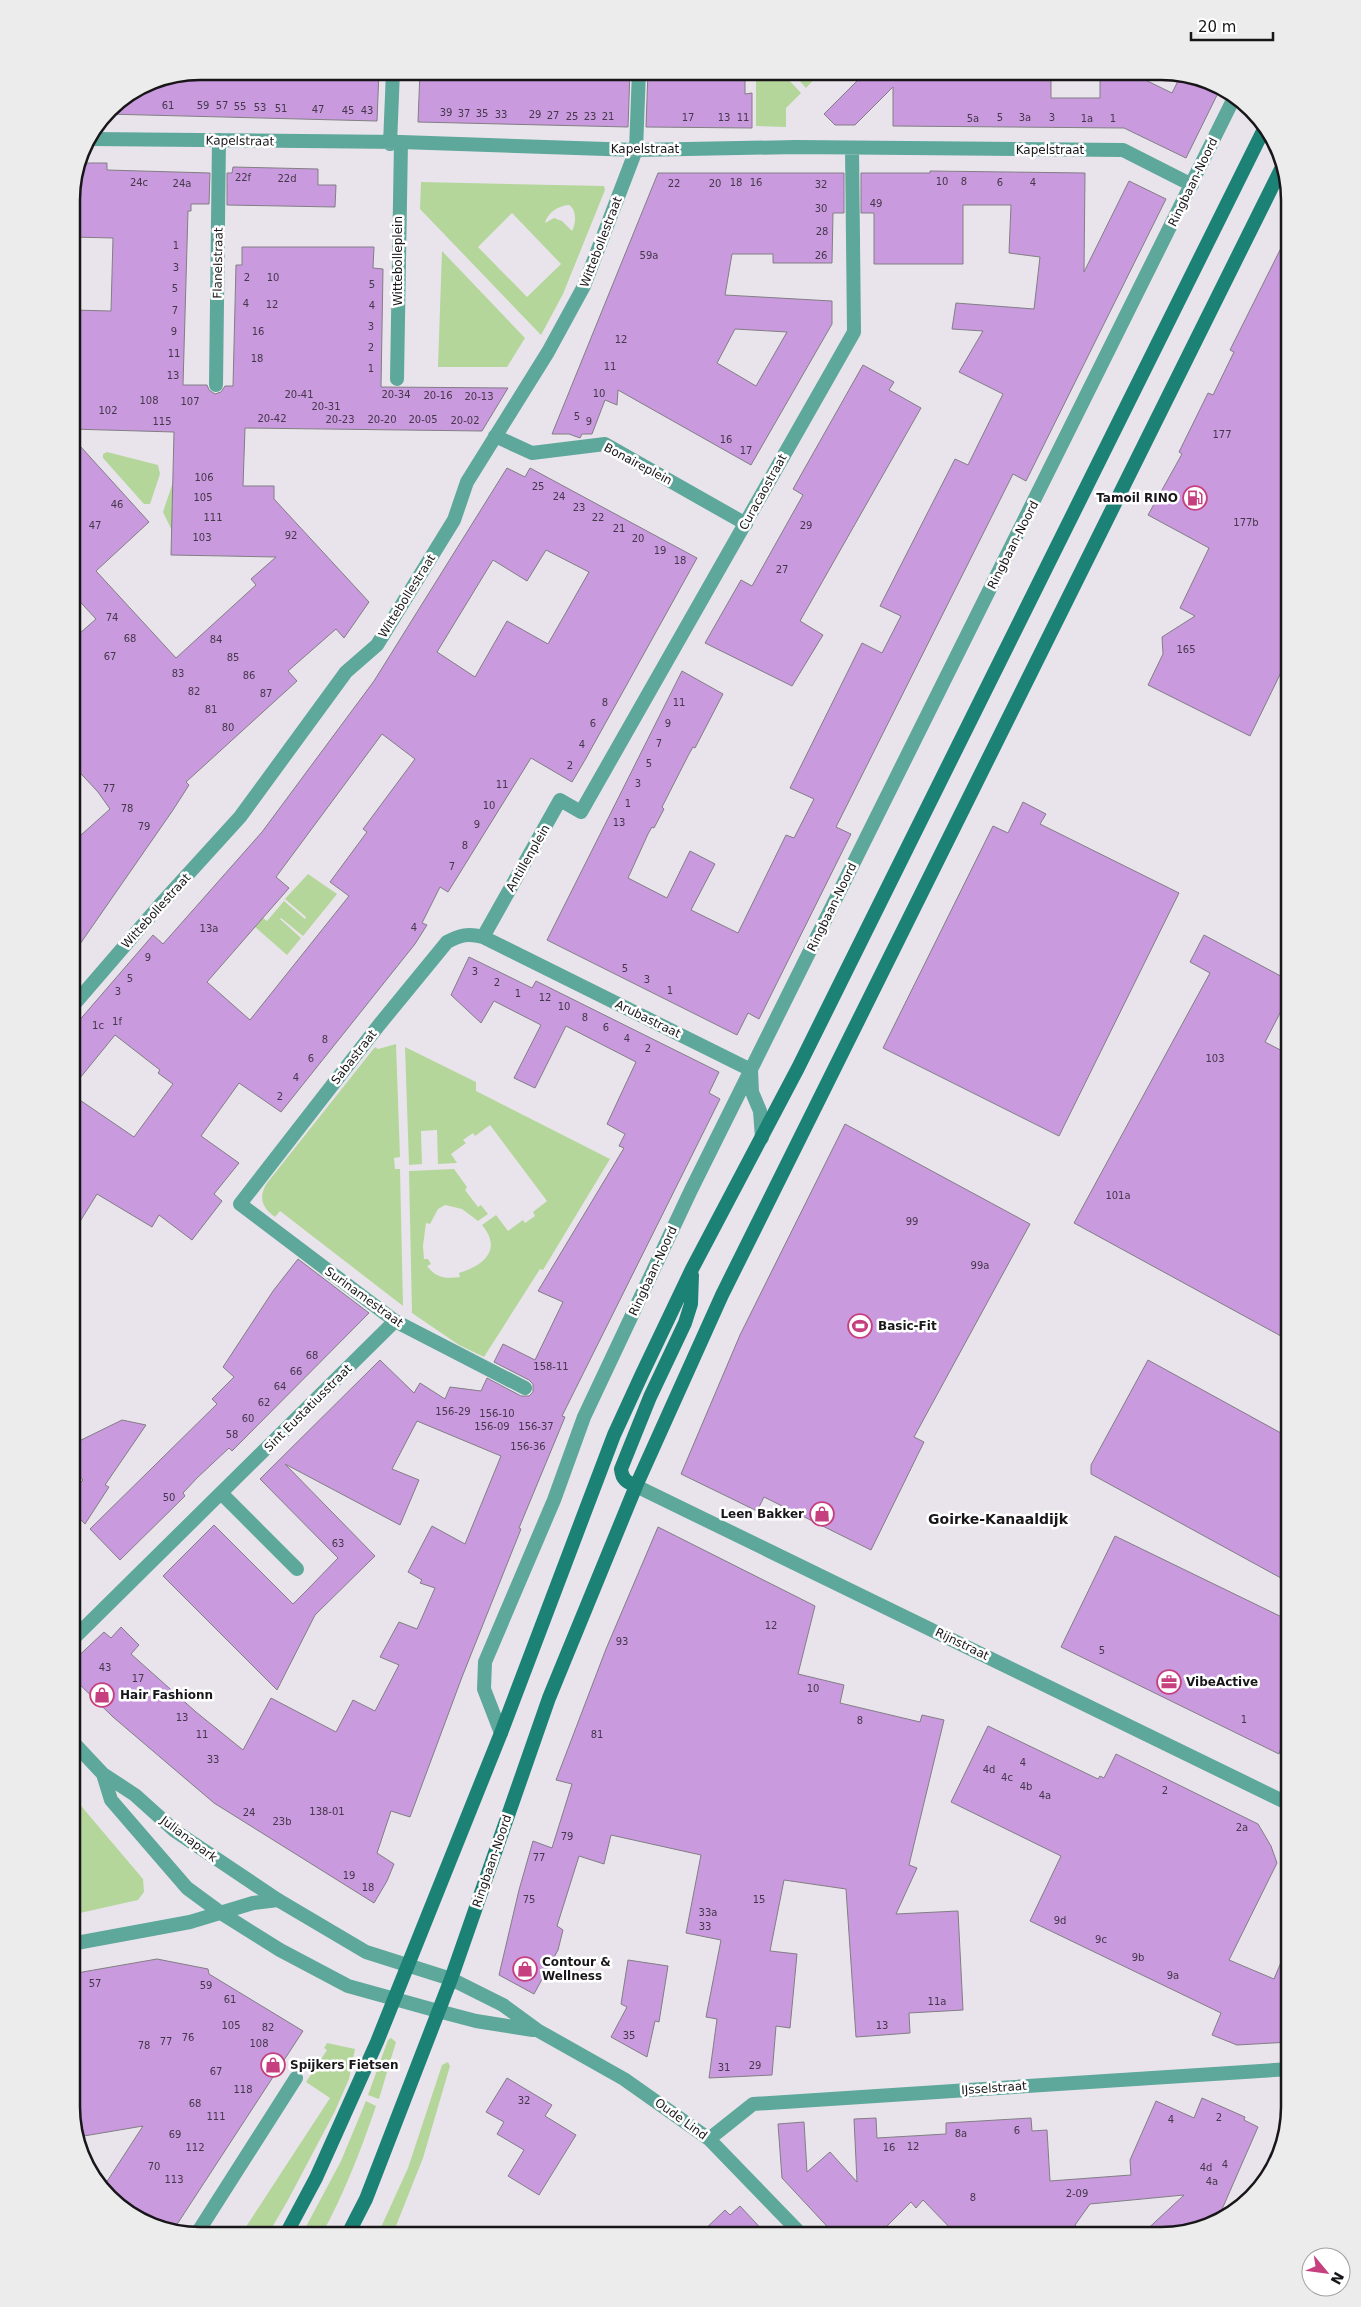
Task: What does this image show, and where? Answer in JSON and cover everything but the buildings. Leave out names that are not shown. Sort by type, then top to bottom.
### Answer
[{"type":"main road","points":[[289,2227],[316,2178],[394,2000],[502,1733],[614,1436],[692,1269],[798,1068],[1262,134]]},
{"type":"main road","name":"Ringbaan-Noord","points":[[352,2227],[366,2199],[451,1979],[549,1698],[636,1486],[722,1295],[1278,174]]},
{"type":"main road","points":[[636,1486],[626,1482],[622,1477],[621,1469],[650,1397],[685,1323],[691,1304],[692,1269]]},
{"type":"street","name":"Wittebolleplein","points":[[393,80],[398,379]]},
{"type":"street","name":"Wittebollestraat","points":[[80,998],[159,906],[240,817],[346,672],[377,645],[454,520],[467,482],[548,352],[584,286],[636,150],[639,80]]},
{"type":"street","name":"Ringbaan-Noord","points":[[502,1733],[484,1689],[485,1662],[554,1500],[584,1417],[691,1190],[1232,103]]},
{"type":"street","name":"Kapelstraat","points":[[97,139],[395,143],[636,150],[852,148],[1123,150],[1192,185]]},
{"type":"street","name":"Flanelstraat","points":[[216,385],[219,140]]},
{"type":"street","name":"Curacaostraat","points":[[581,812],[854,332],[852,148]]},
{"type":"street","name":"Bonaireplein","points":[[495,436],[532,453],[605,444],[746,524]]},
{"type":"street","name":"Antillenplein","points":[[483,937],[560,800],[581,812]]},
{"type":"street","name":"Sabastraat","points":[[240,1204],[378,1025],[447,942],[462,934],[473,934],[483,937]]},
{"type":"street","name":"Arubastraat","points":[[483,937],[751,1070]]},
{"type":"street","points":[[751,1070],[752,1092],[760,1110],[762,1138]]},
{"type":"street","name":"Surinamestraat","points":[[240,1204],[395,1321],[525,1388]]},
{"type":"street","name":"Sint Eustatiusstraat","points":[[80,1632],[395,1321]]},
{"type":"street","name":"Rijnstraat","points":[[636,1486],[661,1496],[1281,1799]]},
{"type":"street","points":[[222,1494],[298,1568]]},
{"type":"street","name":"Julianapark","points":[[80,1750],[103,1774],[135,1794],[175,1831],[278,1900],[366,1952],[407,1965]]},
{"type":"street","name":"Julianapark","points":[[103,1774],[111,1800],[187,1888],[221,1913],[280,1950],[348,1986],[394,2000]]},
{"type":"street","points":[[80,1942],[190,1922],[253,1903],[278,1900]]},
{"type":"street","name":"Oude Lind","points":[[407,1965],[451,1979],[502,2005],[537,2030],[624,2078],[709,2138],[794,2227]]},
{"type":"street","name":"Oude Lind","points":[[394,2000],[476,2021],[537,2030]]},
{"type":"street","name":"IJsselstraat","points":[[709,2138],[753,2104],[1281,2070]]},
{"type":"street","points":[[202,2227],[296,2078]]},
{"type":"green space","points":[[756,80],[789,80],[801,93],[786,108],[786,127],[756,126]]},
{"type":"green space","points":[[799,80],[814,80],[806,88]]},
{"type":"green space","points":[[421,182],[604,186],[605,190],[563,294],[541,335],[420,209]],"holes":[[[569,205],[572,207],[575,217],[572,231],[562,221],[554,218],[545,223],[548,216],[554,210]],[[512,213],[561,264],[527,297],[478,247]]]},
{"type":"green space","points":[[442,251],[525,338],[507,367],[438,367]]},
{"type":"green space","points":[[107,452],[158,465],[160,474],[150,504],[144,504],[103,458],[103,454]]},
{"type":"green space","points":[[173,482],[172,531],[163,512]]},
{"type":"green space","points":[[308,874],[337,894],[303,936],[280,919],[301,938],[287,955],[255,927],[263,918],[267,921],[284,901],[305,919],[306,917],[285,899]]},
{"type":"green space","points":[[396,1044],[400,1157],[394,1158],[395,1169],[400,1169],[403,1306],[280,1211],[275,1217],[264,1206],[262,1198],[267,1183],[375,1047],[378,1049]]},
{"type":"green space","points":[[405,1047],[476,1082],[476,1091],[610,1159],[543,1270],[540,1269],[484,1357],[459,1345],[412,1313],[409,1171],[454,1169],[467,1187],[465,1190],[478,1207],[481,1205],[488,1214],[478,1221],[462,1209],[445,1205],[438,1209],[430,1224],[426,1223],[423,1246],[424,1259],[428,1259],[431,1264],[427,1266],[430,1270],[442,1277],[460,1277],[459,1273],[476,1266],[487,1256],[491,1242],[482,1225],[496,1215],[508,1231],[523,1220],[525,1223],[535,1216],[533,1212],[547,1201],[490,1125],[475,1136],[473,1133],[463,1140],[466,1143],[451,1154],[457,1163],[438,1164],[437,1130],[421,1131],[422,1164],[409,1165]]},
{"type":"green space","points":[[80,1805],[143,1879],[144,1892],[138,1900],[80,1913]]},
{"type":"green space","points":[[391,2038],[396,2042],[379,2099],[368,2095],[388,2040]]},
{"type":"green space","points":[[327,2043],[355,2049],[349,2079],[335,2111],[272,2227],[246,2227],[330,2098],[306,2082],[327,2050],[324,2048]]},
{"type":"green space","points":[[448,2062],[450,2066],[423,2158],[396,2227],[381,2227],[408,2168],[442,2065]]},
{"type":"green space","points":[[366,2101],[376,2106],[345,2188],[326,2227],[306,2227],[341,2161]]},
{"type":"place","name":"Tamoil RINO","points":[[1195,498]]},
{"type":"place","name":"Basic-Fit","points":[[860,1326]]},
{"type":"place","name":"Leen Bakker","points":[[822,1514]]},
{"type":"place","name":"VibeActive","points":[[1169,1682]]},
{"type":"place","name":"Hair Fashionn","points":[[102,1695]]},
{"type":"place","name":"Contour & Wellness","points":[[525,1969]]},
{"type":"place","name":"Spijkers Fietsen","points":[[273,2065]]},
{"type":"district","name":"Goirke-Kanaaldijk","points":[[998,1519]]}]
